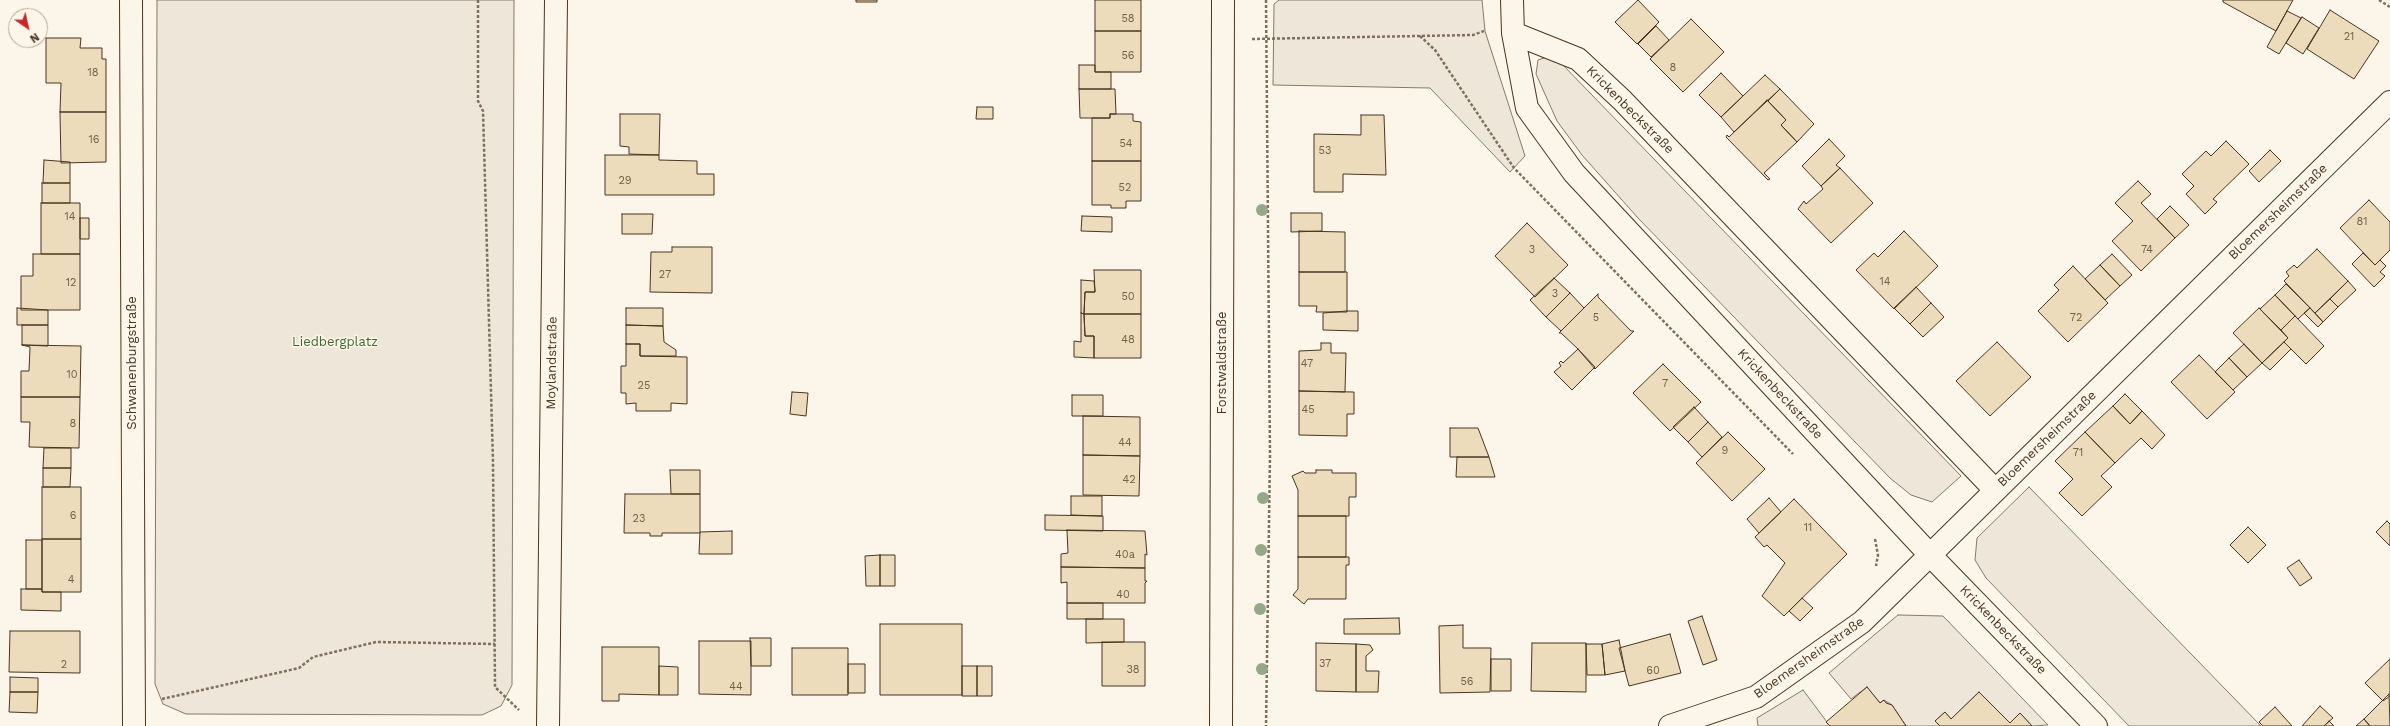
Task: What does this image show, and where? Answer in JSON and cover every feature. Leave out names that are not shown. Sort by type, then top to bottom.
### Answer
[{"type":"street","name":"Schwanenburgstraße","points":[[131,0],[134,716]]},
{"type":"street","name":"Moylandstraße","points":[[548,726],[556,0]]},
{"type":"street","name":"Forstwaldstraße","points":[[1221,726],[1223,0]]},
{"type":"street","name":"Krickenbeckstraße","points":[[1512,0],[1513,33],[1527,108],[1574,173],[1931,556],[2096,726]]},
{"type":"street","name":"Krickenbeckstraße","points":[[1513,33],[1578,59],[1622,100],[1995,490]]},
{"type":"street","name":"Bloemersheimstraße","points":[[1670,726],[1756,697],[1862,622],[1931,556],[1995,490],[2390,102]]},
{"type":"path","points":[[478,0],[478,101],[483,111],[493,462],[495,687],[524,715]]},
{"type":"path","points":[[1266,0],[1270,455],[1266,726]]},
{"type":"path","points":[[2379,0],[2390,7]]},
{"type":"path","points":[[1223,39],[1473,35],[1485,31],[1513,33]]},
{"type":"path","points":[[1420,36],[1435,50],[1514,168],[1798,459]]},
{"type":"path","points":[[1870,534],[1875,540],[1878,555],[1876,567],[1896,590]]},
{"type":"path","points":[[134,716],[300,668],[313,657],[376,642],[494,644]]},
{"type":"green space","name":"Liedbergplatz","points":[[157,0],[514,0],[512,685],[501,706],[482,715],[186,714],[163,704],[155,684]]},
{"type":"green space","points":[[1279,0],[1482,0],[1485,31],[1525,156],[1510,172],[1430,88],[1273,85],[1274,4]]},
{"type":"green space","points":[[1547,57],[1560,62],[1961,476],[1932,502],[1911,495],[1890,478],[1638,218],[1582,155],[1557,121],[1536,74],[1538,60]]},
{"type":"green space","points":[[2029,487],[2261,726],[2129,726],[1986,578],[1975,560],[1977,538]]},
{"type":"green space","points":[[1898,615],[1943,616],[2048,725],[2032,726],[2020,713],[2010,723],[1979,692],[1951,719],[1945,712],[1935,721],[1940,726],[1906,726],[1892,705],[1884,700],[1880,703],[1867,687],[1851,699],[1829,673]]},
{"type":"green space","points":[[1803,690],[1830,726],[1758,726],[1757,718]]},
{"type":"building","points":[[856,0],[877,0],[877,2],[856,2]]},
{"type":"building","points":[[1095,0],[1141,0],[1141,31],[1095,31]]},
{"type":"building","points":[[1638,0],[1659,22],[1637,44],[1615,22]]},
{"type":"building","points":[[2223,0],[2293,0],[2276,31],[2223,2]]},
{"type":"building","points":[[2330,10],[2379,41],[2354,79],[2307,49]]},
{"type":"building","points":[[2287,11],[2301,18],[2279,54],[2267,47]]},
{"type":"building","points":[[2302,17],[2319,28],[2303,54],[2286,43]]},
{"type":"building","points":[[1691,19],[1724,52],[1683,92],[1650,59]]},
{"type":"building","points":[[1656,26],[1669,40],[1651,57],[1638,44]]},
{"type":"building","points":[[1095,31],[1141,31],[1141,72],[1095,72]]},
{"type":"building","points":[[48,38],[81,38],[80,48],[102,48],[102,59],[106,59],[106,112],[60,112],[61,83],[46,83],[46,48],[48,48]]},
{"type":"building","points":[[1079,65],[1095,65],[1095,72],[1111,72],[1111,89],[1079,89]]},
{"type":"building","points":[[1721,73],[1743,96],[1721,117],[1699,95]]},
{"type":"building","points":[[1765,75],[1780,89],[1734,132],[1721,117]]},
{"type":"building","points":[[1079,89],[1115,89],[1116,114],[1110,114],[1110,118],[1080,118]]},
{"type":"building","points":[[1780,89],[1814,124],[1797,142],[1781,125],[1786,120],[1768,101]]},
{"type":"building","points":[[1767,100],[1786,120],[1781,125],[1797,142],[1764,173],[1770,179],[1768,180],[1726,137],[1727,135],[1729,137]]},
{"type":"building","points":[[977,107],[993,107],[993,119],[976,119]]},
{"type":"building","points":[[60,112],[106,112],[106,162],[61,163]]},
{"type":"building","points":[[620,114],[660,114],[659,155],[629,154],[629,147],[620,146]]},
{"type":"building","points":[[1110,114],[1133,114],[1133,121],[1141,122],[1141,161],[1092,161],[1092,118],[1110,118]]},
{"type":"building","points":[[1361,115],[1384,115],[1386,175],[1343,174],[1343,192],[1314,192],[1314,134],[1361,135]]},
{"type":"building","points":[[1829,139],[1845,156],[1836,165],[1840,168],[1821,186],[1802,166]]},
{"type":"building","points":[[2226,141],[2249,164],[2213,199],[2217,202],[2205,214],[2186,194],[2194,186],[2182,174],[2206,151],[2211,156]]},
{"type":"building","points":[[2270,150],[2281,161],[2259,182],[2249,171]]},
{"type":"building","points":[[605,155],[659,155],[659,160],[697,161],[697,174],[714,174],[714,195],[605,195]]},
{"type":"building","points":[[44,160],[70,162],[70,183],[43,183]]},
{"type":"building","points":[[1092,161],[1141,161],[1141,201],[1126,201],[1126,208],[1111,208],[1111,205],[1092,205]]},
{"type":"building","points":[[1840,168],[1873,203],[1831,243],[1798,209],[1804,201],[1806,204],[1823,189],[1821,186]]},
{"type":"building","points":[[2138,181],[2151,194],[2141,203],[2175,238],[2141,271],[2112,241],[2133,221],[2115,203]]},
{"type":"building","points":[[42,183],[70,183],[70,203],[42,203]]},
{"type":"building","points":[[2369,200],[2390,222],[2390,250],[2375,265],[2340,228]]},
{"type":"building","points":[[41,203],[80,203],[80,254],[41,254]]},
{"type":"building","points":[[2170,206],[2189,225],[2175,238],[2157,219]]},
{"type":"building","points":[[1291,213],[1322,213],[1322,231],[1291,232]]},
{"type":"building","points":[[622,214],[653,214],[652,234],[622,234]]},
{"type":"building","points":[[1082,216],[1112,217],[1112,232],[1081,231]]},
{"type":"building","points":[[80,218],[89,218],[89,239],[80,239]]},
{"type":"building","points":[[1527,223],[1568,265],[1535,297],[1495,256]]},
{"type":"building","points":[[1299,231],[1345,232],[1345,272],[1299,272]]},
{"type":"building","points":[[1904,231],[1938,266],[1894,309],[1856,270],[1874,253],[1878,257]]},
{"type":"building","points":[[672,247],[712,247],[712,293],[650,292],[651,252],[672,252]]},
{"type":"building","points":[[2317,249],[2348,281],[2315,313],[2284,281],[2289,276],[2286,272],[2294,265],[2297,268]]},
{"type":"building","points":[[2363,253],[2375,265],[2380,260],[2386,266],[2380,272],[2385,276],[2374,287],[2352,264]]},
{"type":"building","points":[[33,254],[80,254],[80,310],[21,310],[21,276],[33,276]]},
{"type":"building","points":[[2112,254],[2132,275],[2120,286],[2100,265]]},
{"type":"building","points":[[2100,265],[2120,286],[2105,300],[2085,279]]},
{"type":"building","points":[[2073,266],[2108,303],[2068,342],[2038,311],[2059,290],[2054,285]]},
{"type":"building","points":[[1094,270],[1141,270],[1141,314],[1084,314],[1085,292],[1095,292]]},
{"type":"building","points":[[1299,272],[1347,272],[1347,312],[1316,312],[1317,306],[1299,306]]},
{"type":"building","points":[[1554,278],[1570,293],[1546,317],[1530,300]]},
{"type":"building","points":[[1081,280],[1094,281],[1095,292],[1085,292],[1084,314],[1081,313]]},
{"type":"building","points":[[2348,281],[2356,290],[2338,307],[2330,299]]},
{"type":"building","points":[[2286,284],[2310,308],[2298,319],[2275,295]]},
{"type":"building","points":[[1916,287],[1931,303],[1910,324],[1894,308]]},
{"type":"building","points":[[1570,293],[1584,308],[1561,331],[1546,317]]},
{"type":"building","points":[[1598,294],[1598,297],[1631,331],[1634,331],[1595,369],[1578,349],[1561,333],[1559,333]]},
{"type":"building","points":[[2275,295],[2295,316],[2281,330],[2260,309]]},
{"type":"building","points":[[2330,299],[2338,307],[2323,322],[2315,313]]},
{"type":"building","points":[[1931,303],[1944,317],[1923,337],[1910,324]]},
{"type":"building","points":[[17,308],[48,310],[48,325],[17,325]]},
{"type":"building","points":[[626,308],[663,308],[663,326],[626,325]]},
{"type":"building","points":[[2259,308],[2288,338],[2262,363],[2233,333]]},
{"type":"building","points":[[2310,308],[2323,322],[2318,327],[2304,313]]},
{"type":"building","points":[[1358,311],[1358,331],[1323,330],[1323,313]]},
{"type":"building","points":[[1081,313],[1084,314],[1085,336],[1094,336],[1094,358],[1074,357],[1074,341],[1081,342]]},
{"type":"building","points":[[1084,314],[1141,314],[1141,358],[1094,358],[1094,336],[1085,336]]},
{"type":"building","points":[[2295,316],[2324,346],[2306,364],[2284,342],[2288,338],[2281,330]]},
{"type":"building","points":[[22,325],[48,325],[48,346],[22,345]]},
{"type":"building","points":[[626,325],[663,326],[664,342],[676,350],[676,356],[640,356],[640,344],[626,344]]},
{"type":"building","points":[[1997,342],[2031,377],[1990,416],[1956,381]]},
{"type":"building","points":[[2284,342],[2291,349],[2270,370],[2262,363]]},
{"type":"building","points":[[1321,343],[1331,343],[1331,353],[1346,353],[1345,392],[1299,391],[1299,351],[1321,350]]},
{"type":"building","points":[[626,344],[640,344],[640,356],[687,357],[687,404],[671,403],[671,411],[636,411],[636,403],[626,404],[626,393],[621,393],[621,366],[626,366]]},
{"type":"building","points":[[2244,344],[2262,363],[2247,377],[2229,358]]},
{"type":"building","points":[[22,345],[81,346],[80,397],[21,397],[21,371],[29,371],[30,347]]},
{"type":"building","points":[[1578,349],[1595,367],[1572,390],[1554,372],[1561,366],[1559,363],[1561,361],[1563,363]]},
{"type":"building","points":[[2199,355],[2235,392],[2207,419],[2171,382]]},
{"type":"building","points":[[2229,358],[2247,377],[2233,390],[2215,372]]},
{"type":"building","points":[[1663,364],[1701,402],[1670,431],[1633,393]]},
{"type":"building","points":[[1299,391],[1354,392],[1354,414],[1347,414],[1347,436],[1299,435]]},
{"type":"building","points":[[792,392],[808,393],[806,416],[790,414]]},
{"type":"building","points":[[2125,394],[2142,411],[2130,424],[2113,406]]},
{"type":"building","points":[[1072,395],[1103,395],[1103,416],[1072,416]]},
{"type":"building","points":[[21,397],[80,397],[79,448],[29,447],[30,422],[21,422]]},
{"type":"building","points":[[2113,406],[2130,424],[2142,411],[2165,435],[2152,449],[2141,438],[2115,463],[2085,432]]},
{"type":"building","points":[[1694,407],[1708,422],[1688,442],[1673,427]]},
{"type":"building","points":[[1083,416],[1140,417],[1140,456],[1083,455]]},
{"type":"building","points":[[1708,422],[1722,437],[1702,457],[1688,442]]},
{"type":"building","points":[[1450,428],[1478,428],[1489,457],[1450,457]]},
{"type":"building","points":[[1728,432],[1765,469],[1732,501],[1696,463]]},
{"type":"building","points":[[2085,432],[2115,463],[2101,476],[2112,487],[2082,516],[2059,493],[2073,479],[2055,461]]},
{"type":"building","points":[[44,448],[71,448],[71,468],[43,468]]},
{"type":"building","points":[[1083,455],[1140,456],[1139,496],[1083,495]]},
{"type":"building","points":[[1457,457],[1489,457],[1495,477],[1456,477]]},
{"type":"building","points":[[43,468],[71,468],[70,487],[43,487]]},
{"type":"building","points":[[670,470],[700,470],[700,494],[671,494]]},
{"type":"building","points":[[1316,470],[1332,470],[1332,473],[1356,473],[1356,497],[1349,497],[1349,516],[1298,516],[1298,490],[1292,476],[1303,471],[1305,473],[1316,473]]},
{"type":"building","points":[[42,487],[81,487],[81,539],[42,539]]},
{"type":"building","points":[[625,494],[700,494],[700,533],[662,533],[662,536],[650,536],[650,533],[624,533]]},
{"type":"building","points":[[1071,496],[1102,496],[1102,516],[1071,515]]},
{"type":"building","points":[[1769,498],[1781,512],[1759,533],[1747,519]]},
{"type":"building","points":[[1794,499],[1847,554],[1784,616],[1762,596],[1785,563],[1767,545],[1764,547],[1755,537]]},
{"type":"building","points":[[1045,515],[1103,516],[1103,531],[1045,530]]},
{"type":"building","points":[[1298,516],[1346,516],[1346,557],[1298,557]]},
{"type":"building","points":[[2387,521],[2390,524],[2390,546],[2376,532]]},
{"type":"building","points":[[2248,527],[2266,545],[2248,563],[2230,545]]},
{"type":"building","points":[[1067,530],[1145,531],[1147,555],[1145,554],[1145,568],[1061,567],[1061,554],[1068,553]]},
{"type":"building","points":[[732,531],[732,554],[699,554],[700,532]]},
{"type":"building","points":[[42,539],[81,539],[81,592],[42,592]]},
{"type":"building","points":[[26,540],[42,540],[42,589],[26,589]]},
{"type":"building","points":[[880,555],[895,555],[895,586],[880,586]]},
{"type":"building","points":[[880,555],[880,586],[866,586],[865,556]]},
{"type":"building","points":[[1298,557],[1349,557],[1349,565],[1346,565],[1346,599],[1308,599],[1304,604],[1293,595],[1298,589]]},
{"type":"building","points":[[2299,560],[2312,578],[2300,586],[2287,568]]},
{"type":"building","points":[[1061,567],[1145,568],[1145,581],[1147,581],[1145,583],[1145,603],[1067,603],[1067,582],[1061,583]]},
{"type":"building","points":[[21,589],[42,589],[42,592],[61,592],[61,611],[21,610]]},
{"type":"building","points":[[1802,598],[1813,608],[1800,621],[1789,611]]},
{"type":"building","points":[[1067,603],[1103,603],[1103,619],[1067,619]]},
{"type":"building","points":[[1702,616],[1717,660],[1703,665],[1688,621]]},
{"type":"building","points":[[1399,618],[1400,634],[1344,634],[1344,619]]},
{"type":"building","points":[[1086,619],[1124,619],[1124,642],[1086,643]]},
{"type":"building","points":[[880,624],[962,624],[962,695],[880,695]]},
{"type":"building","points":[[1463,625],[1463,648],[1491,648],[1490,692],[1440,693],[1439,626]]},
{"type":"building","points":[[10,631],[80,631],[80,673],[9,672]]},
{"type":"building","points":[[1670,634],[1681,673],[1629,686],[1619,648]]},
{"type":"building","points":[[750,638],[771,638],[771,666],[751,666]]},
{"type":"building","points":[[1619,640],[1625,671],[1605,675],[1602,644]]},
{"type":"building","points":[[699,641],[751,641],[751,695],[699,694]]},
{"type":"building","points":[[1102,642],[1145,642],[1145,686],[1102,686]]},
{"type":"building","points":[[1316,643],[1356,644],[1356,692],[1316,691]]},
{"type":"building","points":[[1532,643],[1586,643],[1586,692],[1531,691]]},
{"type":"building","points":[[1356,644],[1370,645],[1373,650],[1366,656],[1366,671],[1379,671],[1378,692],[1356,692]]},
{"type":"building","points":[[1586,644],[1602,644],[1605,675],[1587,675]]},
{"type":"building","points":[[602,647],[659,647],[659,695],[619,694],[619,701],[602,701]]},
{"type":"building","points":[[792,648],[848,648],[848,695],[792,695]]},
{"type":"building","points":[[1491,659],[1511,659],[1511,691],[1491,691]]},
{"type":"building","points":[[2390,659],[2390,696],[2383,701],[2365,683]]},
{"type":"building","points":[[848,664],[865,664],[865,693],[848,693]]},
{"type":"building","points":[[659,666],[678,667],[678,695],[659,695]]},
{"type":"building","points":[[962,666],[977,666],[977,696],[962,696]]},
{"type":"building","points":[[977,666],[992,666],[992,696],[977,696]]},
{"type":"building","points":[[10,677],[38,678],[38,692],[10,692]]},
{"type":"building","points":[[1867,687],[1880,703],[1884,700],[1886,703],[1892,705],[1906,726],[1830,726],[1826,722]]},
{"type":"building","points":[[10,692],[38,692],[37,713],[9,712]]},
{"type":"building","points":[[1979,692],[2010,723],[2020,713],[2032,726],[1940,726],[1935,721],[1945,712],[1951,719]]},
{"type":"building","points":[[2389,694],[2390,726],[2370,726],[2364,719]]},
{"type":"building","points":[[2320,706],[2333,718],[2324,726],[2302,726]]},
{"type":"building","points":[[2275,707],[2292,726],[2263,726],[2259,722]]},
{"type":"building","points":[[2364,719],[2370,726],[2356,726]]},
{"type":"building","points":[[2329,721],[2334,726],[2324,726]]}]
